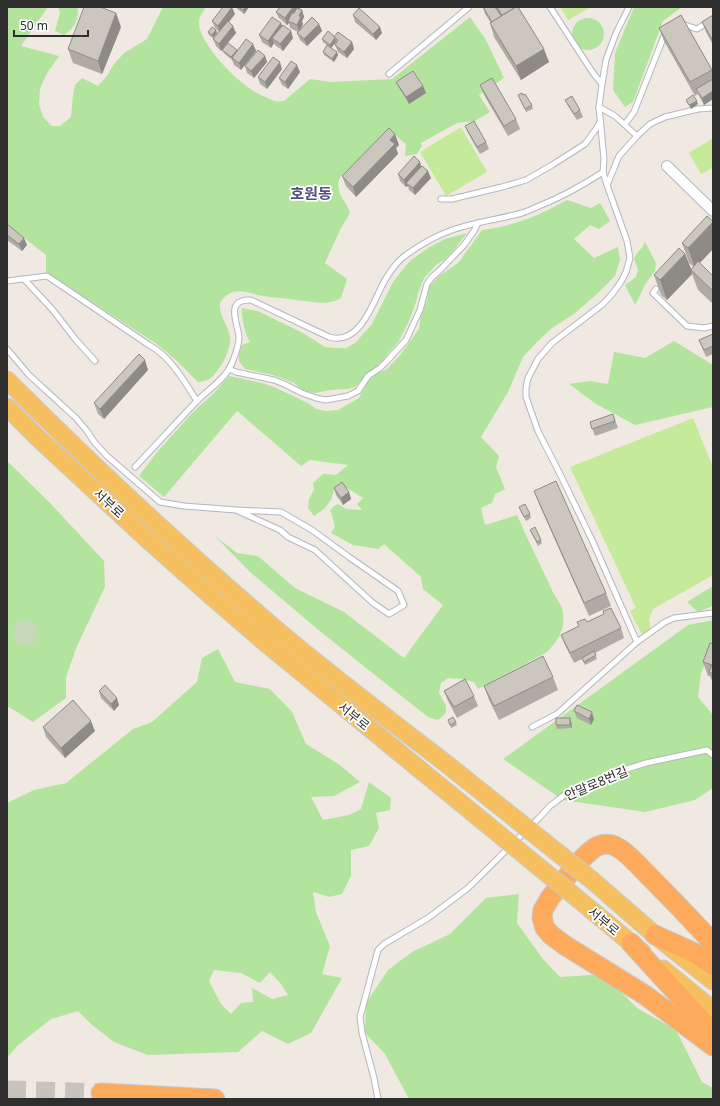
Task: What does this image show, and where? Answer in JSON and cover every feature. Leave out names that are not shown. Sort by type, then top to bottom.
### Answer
[{"type":"highway","name":"서부로","points":[[7,380],[49,422],[157,524],[278,631],[454,769],[592,880],[655,935],[713,981]]},
{"type":"highway","name":"서부로","points":[[7,407],[141,534],[268,645],[713,1010]]},
{"type":"highway","points":[[713,943],[659,886],[628,856],[611,845],[604,844],[598,846],[587,854],[550,898],[545,905],[542,914],[543,925],[551,935],[566,946],[645,995],[713,1046]]},
{"type":"highway","points":[[655,935],[697,954],[713,966]]},
{"type":"highway","points":[[631,944],[713,1033]]},
{"type":"highway","points":[[101,1093],[214,1099]]},
{"type":"street","points":[[667,166],[713,211]]},
{"type":"lane","points":[[390,74],[469,7]]},
{"type":"lane","points":[[550,7],[593,73],[602,84]]},
{"type":"lane","points":[[630,7],[616,34],[606,60],[599,107],[604,159],[603,172],[606,185],[627,241],[630,258],[621,282],[603,304],[552,343],[538,359],[528,378],[526,397],[538,431],[560,472],[592,540],[637,642]]},
{"type":"lane","points":[[676,28],[682,24],[697,29],[713,19]]},
{"type":"lane","points":[[625,124],[634,112],[664,36],[670,32]]},
{"type":"lane","points":[[599,107],[615,116],[637,136]]},
{"type":"lane","points":[[606,185],[619,156],[650,124],[665,117],[698,109],[713,108]]},
{"type":"lane","points":[[442,199],[452,199],[526,180],[586,144],[600,121]]},
{"type":"lane","points":[[135,467],[229,369],[238,345],[239,337],[234,314],[234,308],[237,304],[245,300],[250,300],[329,337],[336,339],[348,336],[354,332],[366,318],[392,268],[402,257],[417,247],[454,229],[523,212],[543,204],[582,186],[603,172]]},
{"type":"lane","points":[[229,369],[236,372],[274,380],[302,393],[326,400],[348,396],[358,391],[368,376],[380,368],[406,340],[420,310],[427,284],[432,277],[464,246],[478,223]]},
{"type":"lane","points":[[7,285],[10,280],[47,276],[149,346],[156,349],[169,361],[197,401]]},
{"type":"lane","points":[[24,279],[52,309],[76,340],[95,361]]},
{"type":"lane","points":[[656,289],[653,293],[687,326],[704,328],[713,326]]},
{"type":"lane","points":[[7,348],[29,375],[80,422],[88,431],[94,442],[107,456],[160,502],[184,506],[281,512],[312,530],[398,591],[404,605],[389,614],[373,603],[315,550],[288,537],[280,530],[236,510]]},
{"type":"lane","points":[[532,727],[557,714],[637,642],[665,622],[674,618],[713,613]]},
{"type":"lane","name":"안말로8번길","points":[[378,1099],[362,1033],[360,1017],[378,950],[384,944],[428,918],[468,888],[500,858],[550,806],[567,793],[604,781],[617,772],[646,763],[706,750],[713,755]]},
{"type":"green space","points":[[7,7],[48,7],[21,46],[59,56],[46,75],[40,89],[39,104],[43,117],[52,126],[60,126],[71,117],[75,85],[82,78],[98,86],[124,53],[147,39],[163,7],[206,7],[199,21],[200,29],[210,49],[236,78],[260,95],[276,101],[284,101],[310,79],[331,82],[392,79],[470,17],[486,40],[504,78],[479,95],[490,112],[475,121],[457,123],[421,143],[422,146],[417,154],[405,156],[406,144],[389,130],[340,177],[338,188],[339,192],[350,213],[340,230],[325,263],[347,279],[341,298],[331,302],[321,303],[267,297],[240,291],[227,295],[221,301],[220,308],[230,336],[228,352],[222,364],[212,377],[198,382],[158,345],[46,272],[46,255],[9,226],[7,222]]},
{"type":"green space","points":[[58,7],[78,7],[76,23],[64,35],[55,31],[60,13]]},
{"type":"green space","points":[[560,7],[591,7],[568,20]]},
{"type":"green space","points":[[634,7],[682,7],[663,21],[633,102],[625,107],[613,90],[615,53]]},
{"type":"green space","points":[[585,18],[591,18],[600,22],[604,34],[600,46],[591,50],[585,50],[576,46],[572,37],[572,31],[576,22]]},
{"type":"green space","points":[[461,127],[487,172],[446,196],[420,152]]},
{"type":"green space","points":[[713,138],[713,168],[701,174],[689,153]]},
{"type":"green space","points":[[567,200],[591,208],[600,203],[610,221],[599,229],[590,225],[574,239],[594,258],[618,247],[620,260],[615,276],[574,314],[552,328],[523,357],[508,392],[481,437],[499,456],[496,467],[505,489],[495,494],[492,503],[481,508],[485,525],[517,515],[562,608],[563,627],[555,643],[547,652],[478,689],[474,682],[463,679],[448,678],[441,683],[439,693],[446,706],[446,713],[438,720],[428,717],[321,632],[251,573],[215,536],[237,553],[258,556],[295,588],[344,612],[404,658],[443,605],[423,589],[421,577],[384,544],[378,549],[353,545],[331,533],[335,527],[330,511],[334,506],[338,504],[346,509],[362,510],[357,504],[363,498],[339,483],[334,490],[331,500],[324,509],[314,516],[308,508],[309,499],[314,490],[313,483],[323,474],[336,475],[348,465],[310,460],[301,466],[237,411],[164,497],[139,476],[157,452],[194,411],[214,393],[229,376],[274,387],[308,403],[316,409],[326,411],[338,410],[359,398],[367,382],[378,373],[387,369],[400,355],[419,329],[429,287],[438,277],[459,262],[482,230],[526,220]]},
{"type":"green space","points":[[467,233],[453,251],[444,260],[436,265],[424,278],[409,321],[399,341],[382,361],[355,387],[315,393],[304,391],[294,383],[273,375],[245,369],[239,361],[242,345],[250,342],[246,335],[242,308],[258,311],[303,333],[325,347],[346,348],[355,343],[372,324],[393,282],[411,260],[428,248],[445,239]]},
{"type":"green space","points":[[645,242],[656,263],[655,271],[646,283],[635,305],[625,285],[636,277],[638,270],[634,259]]},
{"type":"green space","points":[[674,341],[713,365],[713,407],[635,425],[596,404],[569,384],[590,381],[608,384],[614,352],[645,358]]},
{"type":"green space","points":[[693,418],[713,467],[713,575],[653,609],[649,620],[651,630],[642,635],[630,611],[636,608],[570,467]]},
{"type":"green space","points":[[7,461],[50,503],[104,561],[105,587],[77,646],[66,677],[66,698],[33,722],[7,706]]},
{"type":"green space","points":[[713,586],[713,606],[698,612],[687,602]]},
{"type":"green space","points":[[26,620],[35,624],[39,633],[35,642],[26,646],[17,642],[13,633],[17,624]]},
{"type":"green space","points":[[713,620],[713,647],[701,673],[698,697],[713,715],[713,788],[695,800],[645,812],[563,800],[503,759],[688,625]]},
{"type":"green space","points":[[218,649],[235,682],[270,689],[292,712],[306,744],[340,765],[360,782],[334,796],[311,797],[323,820],[349,815],[361,809],[369,782],[391,798],[390,810],[376,813],[379,828],[369,846],[351,850],[351,876],[342,894],[329,897],[313,892],[316,912],[330,946],[322,974],[342,978],[311,1033],[288,1044],[262,1031],[238,1052],[148,1055],[114,1042],[91,1024],[78,1011],[51,1019],[17,1046],[7,1058],[7,803],[34,790],[66,783],[133,729],[152,722],[197,682],[202,658]],"holes":[[[214,970],[241,973],[260,983],[270,972],[281,984],[288,995],[272,999],[252,988],[253,1002],[241,1003],[231,1014],[221,1004],[209,981]]]},
{"type":"green space","points":[[519,894],[517,923],[543,959],[560,977],[603,974],[637,1008],[676,1030],[702,1082],[713,1088],[713,1099],[409,1099],[385,1054],[365,1033],[366,1003],[388,970],[412,952],[450,934],[486,898]]},
{"type":"building","points":[[84,7],[100,7],[116,13],[98,61],[68,49]]},
{"type":"building","points":[[223,7],[232,7],[218,26],[212,21]]},
{"type":"building","points":[[238,7],[245,7],[243,10]]},
{"type":"building","points":[[280,7],[293,7],[285,18],[276,12]]},
{"type":"building","points":[[483,7],[495,7],[501,16],[492,22]]},
{"type":"building","points":[[497,7],[516,7],[502,15]]},
{"type":"building","points":[[518,7],[544,49],[516,66],[490,23]]},
{"type":"building","points":[[297,8],[302,10],[299,16],[301,17],[297,25],[288,21],[292,13],[294,13]]},
{"type":"building","points":[[359,8],[380,27],[373,34],[353,15]]},
{"type":"building","points":[[681,15],[712,70],[690,82],[659,28]]},
{"type":"building","points":[[713,15],[713,41],[702,22]]},
{"type":"building","points":[[272,17],[281,23],[268,41],[259,35]]},
{"type":"building","points":[[312,17],[319,24],[304,39],[297,33]]},
{"type":"building","points":[[228,21],[233,26],[219,44],[213,39]]},
{"type":"building","points":[[283,25],[291,31],[280,44],[272,38]]},
{"type":"building","points":[[212,27],[216,30],[212,35],[208,32]]},
{"type":"building","points":[[328,31],[335,38],[330,45],[322,39]]},
{"type":"building","points":[[338,32],[352,42],[344,52],[335,45],[338,40],[334,37]]},
{"type":"building","points":[[246,39],[253,44],[239,63],[232,58]]},
{"type":"building","points":[[228,43],[237,50],[231,57],[222,50]]},
{"type":"building","points":[[327,45],[337,52],[332,59],[323,52]]},
{"type":"building","points":[[258,50],[265,56],[251,71],[245,66]]},
{"type":"building","points":[[273,57],[280,62],[265,82],[258,77]]},
{"type":"building","points":[[291,61],[297,65],[285,82],[279,78]]},
{"type":"building","points":[[413,71],[423,86],[406,97],[396,82]]},
{"type":"building","points":[[492,78],[516,119],[504,126],[480,85]]},
{"type":"building","points":[[713,79],[713,91],[702,98],[696,89]]},
{"type":"building","points":[[522,93],[523,95],[525,94],[532,105],[525,109],[518,95]]},
{"type":"building","points":[[693,95],[697,101],[689,105],[686,100]]},
{"type":"building","points":[[572,96],[580,110],[574,114],[565,100]]},
{"type":"building","points":[[474,121],[486,142],[477,147],[465,126]]},
{"type":"building","points":[[389,128],[395,134],[390,140],[395,144],[353,187],[342,176]]},
{"type":"building","points":[[414,156],[420,162],[404,180],[398,174]]},
{"type":"building","points":[[422,166],[428,171],[413,188],[406,183]]},
{"type":"building","points":[[707,216],[713,222],[688,248],[682,243]]},
{"type":"building","points":[[7,224],[24,238],[19,244],[7,235]]},
{"type":"building","points":[[679,248],[685,254],[660,280],[654,275]]},
{"type":"building","points":[[698,261],[713,276],[713,291],[691,270]]},
{"type":"building","points":[[713,334],[713,346],[704,350],[699,340]]},
{"type":"building","points":[[139,354],[145,360],[100,409],[94,403]]},
{"type":"building","points":[[613,414],[615,421],[592,429],[590,422]]},
{"type":"building","points":[[556,481],[606,593],[584,603],[534,491]]},
{"type":"building","points":[[342,482],[349,492],[341,498],[334,488]]},
{"type":"building","points":[[525,504],[530,514],[524,517],[519,507]]},
{"type":"building","points":[[535,527],[541,540],[537,542],[530,530]]},
{"type":"building","points":[[611,608],[621,628],[570,653],[561,635],[579,626],[577,622],[585,619],[587,622],[604,614],[603,611]]},
{"type":"building","points":[[710,643],[713,644],[713,674],[709,672],[712,665],[703,662]]},
{"type":"building","points":[[594,651],[596,655],[584,662],[582,658]]},
{"type":"building","points":[[543,656],[553,677],[494,706],[484,686]]},
{"type":"building","points":[[465,679],[474,696],[454,707],[444,691]]},
{"type":"building","points":[[105,685],[117,698],[111,704],[99,691]]},
{"type":"building","points":[[73,700],[91,721],[61,748],[43,727]]},
{"type":"building","points":[[577,705],[592,712],[589,719],[574,711]]},
{"type":"building","points":[[453,717],[456,722],[450,725],[448,720]]},
{"type":"building","points":[[556,718],[570,718],[570,725],[556,725]]},
{"type":"tunnel","points":[[7,1090],[101,1093]]},
{"type":"district","name":"호원동","points":[[311,193]]}]
